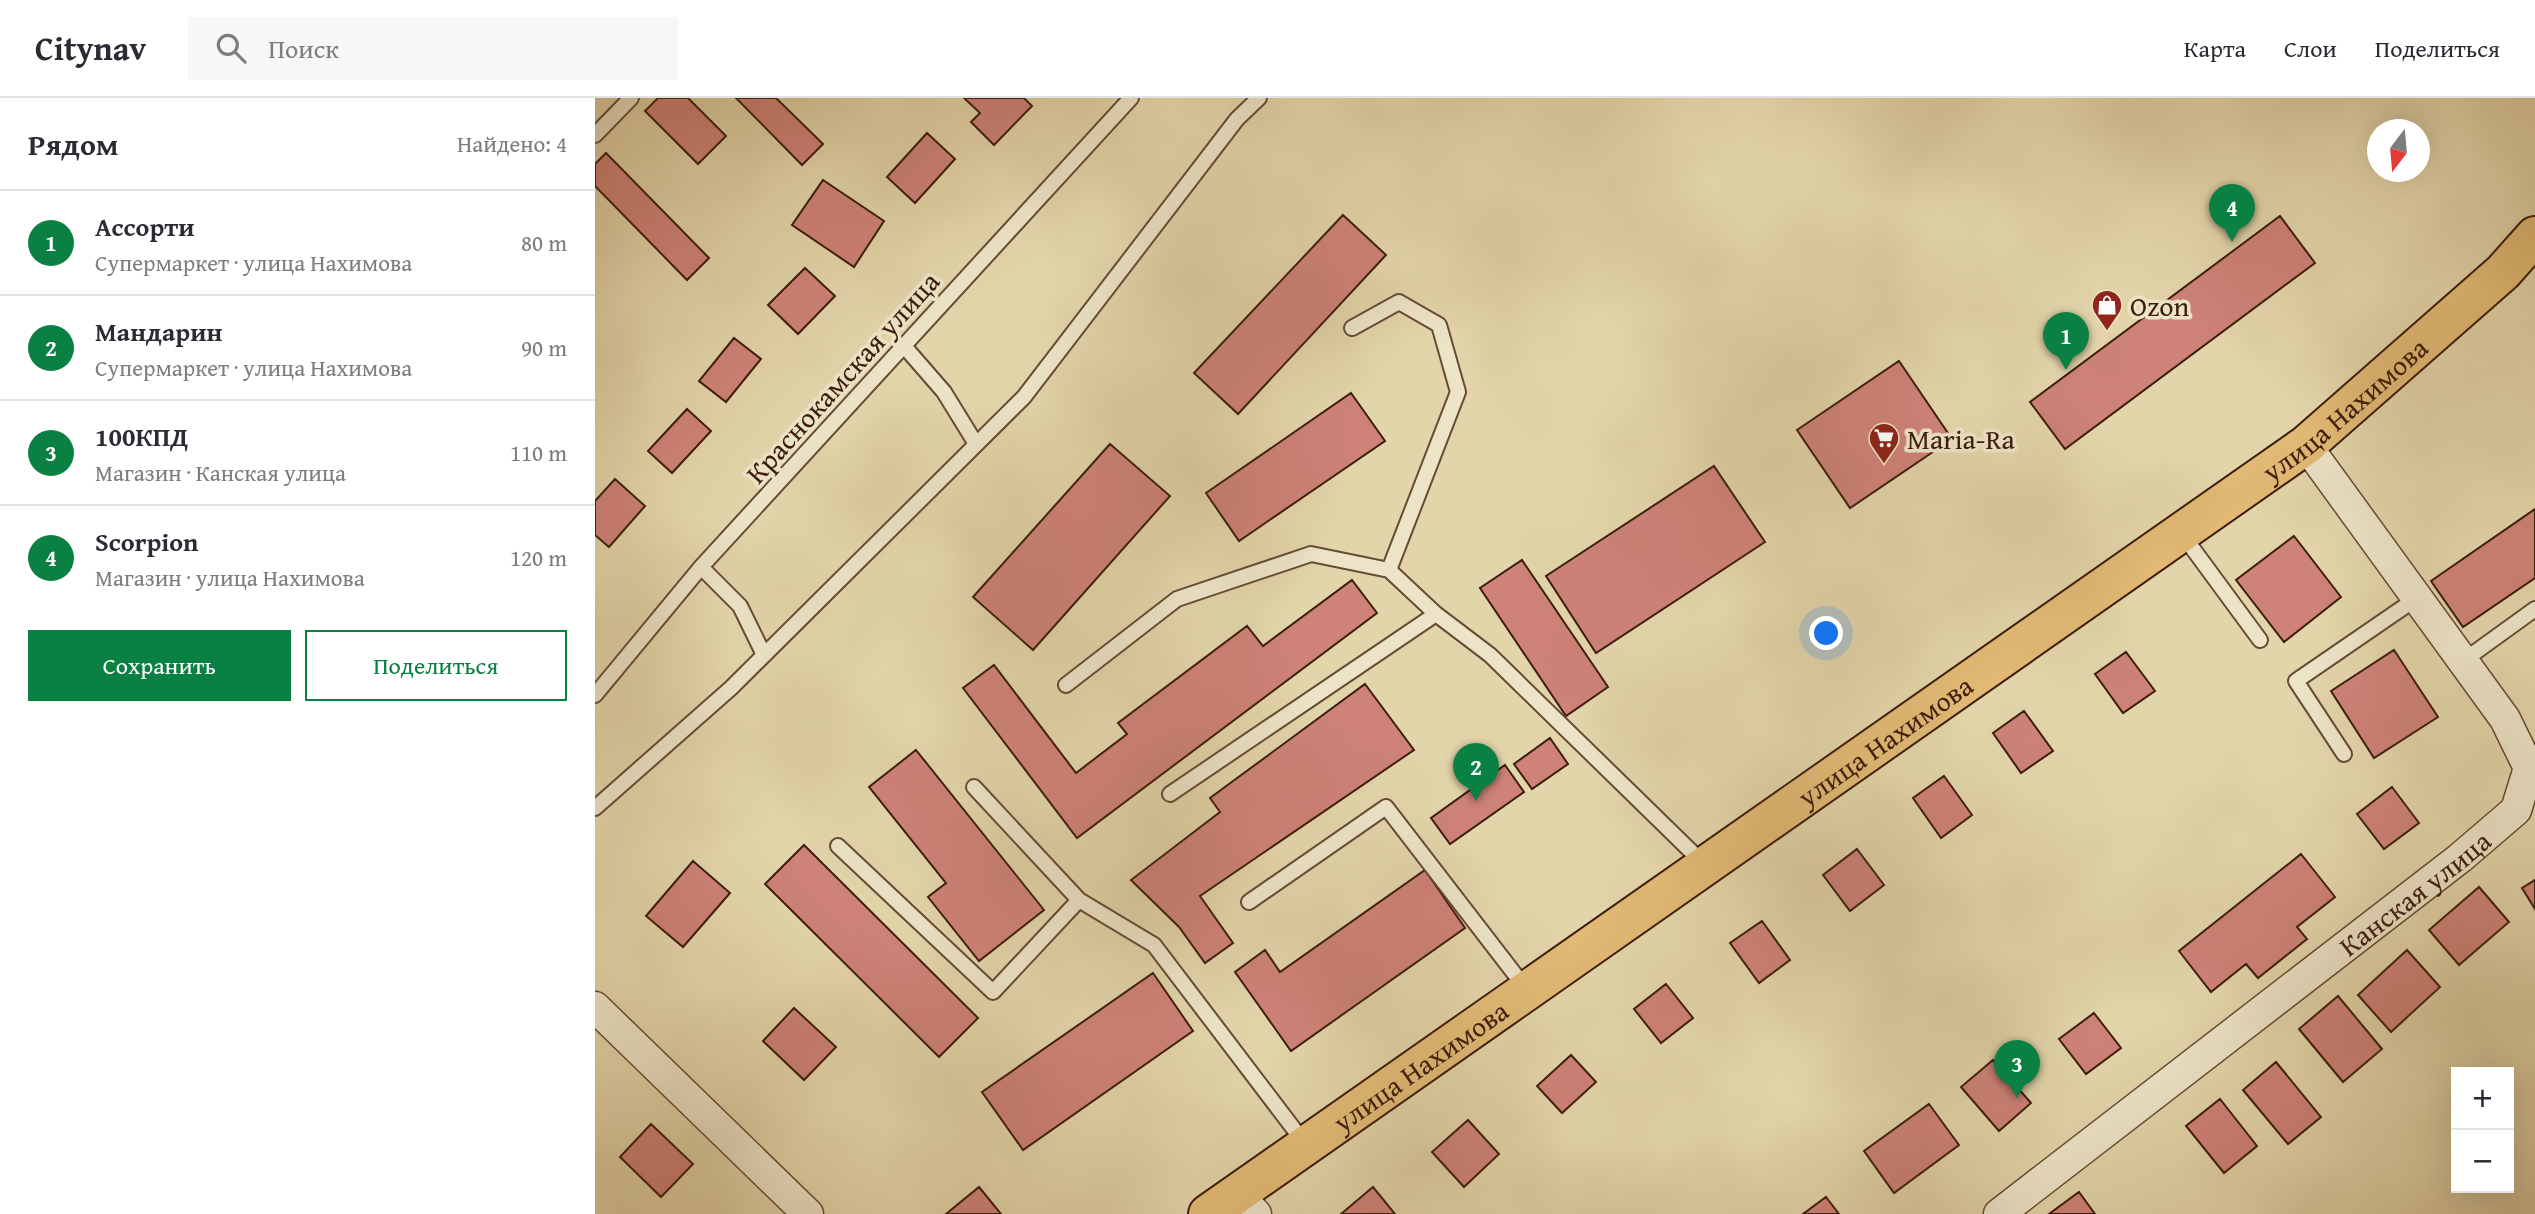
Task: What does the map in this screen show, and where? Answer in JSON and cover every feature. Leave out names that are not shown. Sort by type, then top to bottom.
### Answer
[{"type":"main road","name":"улица Нахимова","points":[[1234,1207],[1306,1146],[2307,445],[2503,272],[2535,236]]},
{"type":"street","name":"Канская улица","points":[[1999,1214],[2460,858],[2517,810],[2529,768],[2505,719],[2307,445]]},
{"type":"street","points":[[595,1007],[808,1214]]},
{"type":"lane","points":[[595,135],[631,98]]},
{"type":"lane","name":"Краснокамская улица","points":[[595,695],[701,567],[1131,98]]},
{"type":"lane","points":[[595,808],[764,655],[1024,397],[1237,119],[1259,98]]},
{"type":"lane","points":[[1352,328],[1399,302],[1439,325],[1458,392],[1388,569]]},
{"type":"lane","points":[[904,346],[944,392],[976,444]]},
{"type":"lane","points":[[2181,533],[2260,640]]},
{"type":"lane","points":[[1066,685],[1177,599],[1311,554],[1388,569],[1436,614],[1490,655],[1707,867]]},
{"type":"lane","points":[[701,567],[740,606],[764,655]]},
{"type":"lane","points":[[2344,754],[2296,681],[2417,598]]},
{"type":"lane","points":[[2463,661],[2535,608]]},
{"type":"lane","points":[[1170,794],[1436,614]]},
{"type":"lane","points":[[974,787],[1079,900],[1153,945],[1306,1146]]},
{"type":"lane","points":[[1249,902],[1386,807],[1528,991]]},
{"type":"lane","points":[[838,846],[993,992],[1079,900]]},
{"type":"building","points":[[658,98],[688,98],[726,136],[698,164],[645,111]]},
{"type":"building","points":[[736,98],[776,98],[823,144],[802,165]]},
{"type":"building","points":[[964,98],[1024,98],[1032,106],[994,145],[971,122],[980,113]]},
{"type":"building","points":[[927,133],[955,159],[915,203],[887,177]]},
{"type":"building","points":[[606,153],[709,258],[687,280],[595,186],[595,164]]},
{"type":"building","points":[[823,180],[884,221],[854,267],[792,225]]},
{"type":"building","points":[[1343,215],[1386,255],[1238,414],[1194,373]]},
{"type":"building","points":[[2280,216],[2315,263],[2065,449],[2030,402]]},
{"type":"building","points":[[805,268],[835,296],[798,334],[768,305]]},
{"type":"building","points":[[734,338],[761,359],[726,402],[699,381]]},
{"type":"building","points":[[1899,361],[1952,439],[1850,508],[1797,430]]},
{"type":"building","points":[[1351,393],[1385,441],[1239,541],[1206,493]]},
{"type":"building","points":[[687,409],[711,431],[672,473],[648,451]]},
{"type":"building","points":[[1110,444],[1170,496],[1033,650],[973,597]]},
{"type":"building","points":[[1714,466],[1765,542],[1596,653],[1546,576]]},
{"type":"building","points":[[615,479],[645,506],[609,547],[595,535],[595,501]]},
{"type":"building","points":[[2535,509],[2535,578],[2463,627],[2431,581]]},
{"type":"building","points":[[2294,536],[2341,597],[2284,642],[2236,580]]},
{"type":"building","points":[[1522,560],[1608,687],[1566,716],[1480,588]]},
{"type":"building","points":[[1352,580],[1377,613],[1077,838],[963,688],[994,665],[1076,773],[1127,734],[1118,723],[1247,626],[1263,646]]},
{"type":"building","points":[[2394,650],[2438,717],[2374,758],[2331,691]]},
{"type":"building","points":[[2126,652],[2155,691],[2123,713],[2095,674]]},
{"type":"building","points":[[1365,684],[1414,750],[1200,896],[1233,943],[1205,963],[1179,927],[1131,880],[1220,812],[1210,798]]},
{"type":"building","points":[[2024,711],[2053,751],[2021,773],[1993,733]]},
{"type":"building","points":[[1550,738],[1568,764],[1532,789],[1514,764]]},
{"type":"building","points":[[916,750],[1044,910],[979,961],[928,897],[946,883],[869,787]]},
{"type":"building","points":[[1505,765],[1524,792],[1450,844],[1431,818]]},
{"type":"building","points":[[1944,776],[1972,815],[1941,838],[1913,798]]},
{"type":"building","points":[[2392,787],[2419,823],[2384,849],[2357,814]]},
{"type":"building","points":[[804,845],[978,1018],[939,1057],[765,884]]},
{"type":"building","points":[[1857,849],[1884,885],[1850,911],[1823,875]]},
{"type":"building","points":[[2301,854],[2335,897],[2297,927],[2307,939],[2258,978],[2246,964],[2211,992],[2179,951]]},
{"type":"building","points":[[693,861],[730,893],[683,947],[646,916]]},
{"type":"building","points":[[1425,870],[1465,928],[1291,1051],[1235,972],[1265,950],[1280,972]]},
{"type":"building","points":[[2535,880],[2535,909],[2522,888]]},
{"type":"building","points":[[2479,887],[2509,922],[2459,965],[2429,930]]},
{"type":"building","points":[[1762,921],[1790,960],[1759,983],[1730,943]]},
{"type":"building","points":[[2407,950],[2440,987],[2391,1032],[2358,995]]},
{"type":"building","points":[[1153,973],[1193,1031],[1023,1150],[982,1092]]},
{"type":"building","points":[[1666,984],[1693,1018],[1661,1043],[1634,1009]]},
{"type":"building","points":[[2338,996],[2382,1049],[2343,1082],[2299,1029]]},
{"type":"building","points":[[794,1008],[836,1047],[804,1080],[763,1041]]},
{"type":"building","points":[[2094,1013],[2121,1048],[2086,1074],[2059,1039]]},
{"type":"building","points":[[1571,1055],[1596,1082],[1562,1113],[1537,1086]]},
{"type":"building","points":[[1993,1060],[2031,1103],[1999,1131],[1961,1087]]},
{"type":"building","points":[[2276,1062],[2321,1117],[2288,1144],[2243,1090]]},
{"type":"building","points":[[2220,1099],[2257,1146],[2224,1173],[2186,1126]]},
{"type":"building","points":[[1929,1104],[1959,1145],[1894,1193],[1864,1151]]},
{"type":"building","points":[[1468,1120],[1499,1154],[1464,1187],[1432,1152]]},
{"type":"building","points":[[651,1124],[693,1164],[661,1197],[620,1157]]},
{"type":"building","points":[[979,1187],[1001,1214],[946,1214]]},
{"type":"building","points":[[1373,1187],[1395,1214],[1341,1214]]},
{"type":"building","points":[[2079,1192],[2095,1214],[2049,1214]]},
{"type":"building","points":[[1826,1197],[1839,1214],[1803,1214]]},
{"type":"place","name":"Scorpion","points":[[2232,242]]},
{"type":"place","name":"Ozon","points":[[2107,332]]},
{"type":"place","name":"Ассорти","points":[[2066,370]]},
{"type":"place","name":"Maria-Ra","points":[[1884,465]]},
{"type":"place","name":"Мандарин","points":[[1476,801]]},
{"type":"place","name":"100КПД","points":[[2017,1098]]}]
